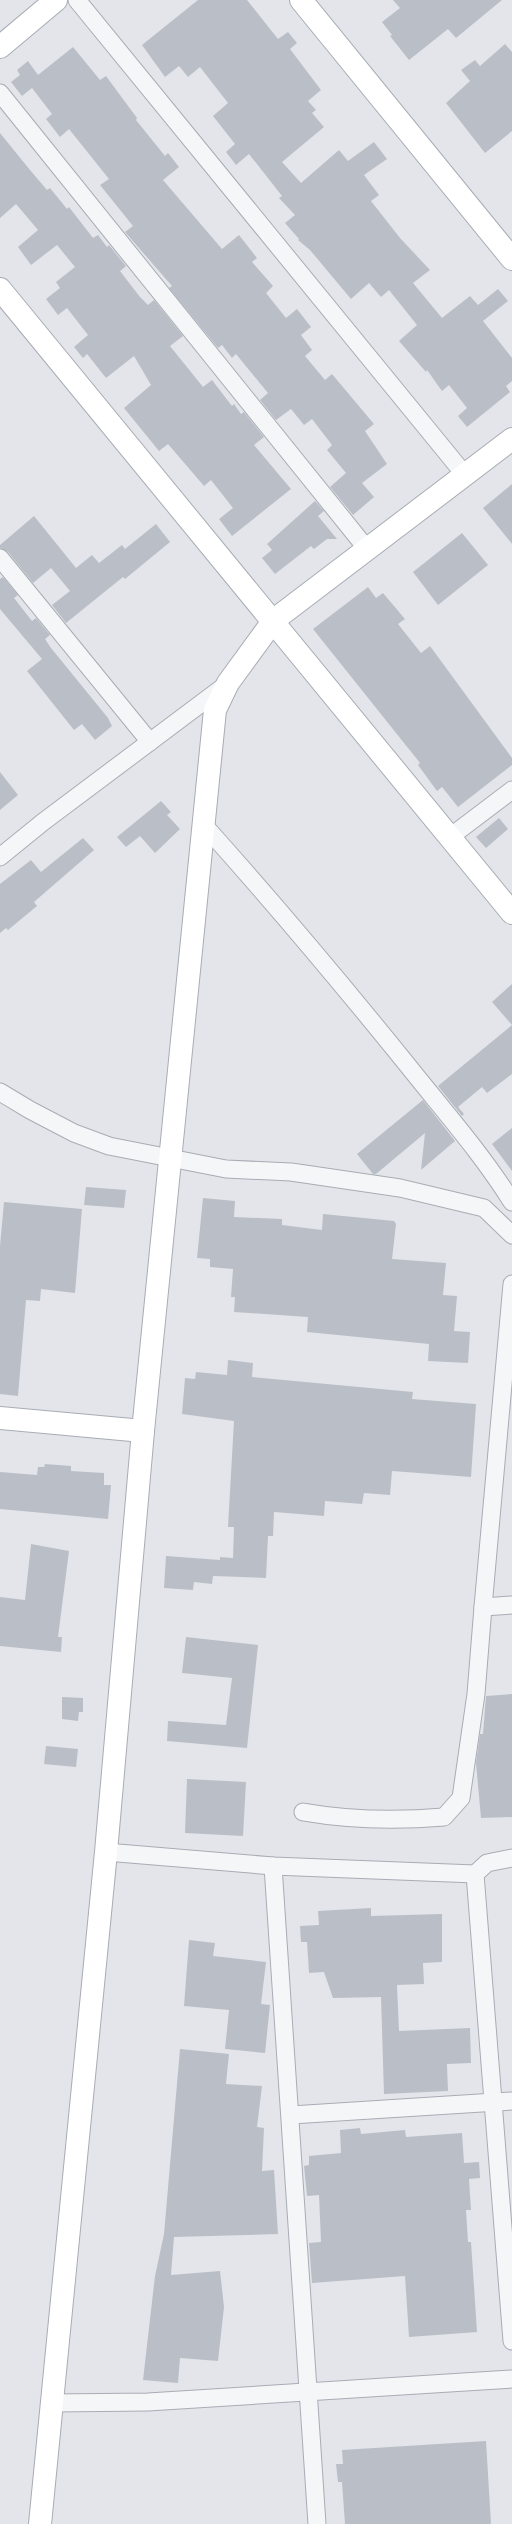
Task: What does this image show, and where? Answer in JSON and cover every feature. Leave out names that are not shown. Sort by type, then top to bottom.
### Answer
[{"type":"street","points":[[0,47],[56,0]]},
{"type":"street","points":[[77,0],[465,475]]},
{"type":"street","points":[[302,0],[512,259]]},
{"type":"street","points":[[0,93],[367,550]]},
{"type":"street","points":[[0,289],[274,620],[512,913]]},
{"type":"street","points":[[40,2524],[106,1852],[143,1431],[215,710],[228,683],[274,620],[512,439]]},
{"type":"street","points":[[0,558],[150,742]]},
{"type":"street","points":[[0,857],[43,822],[228,683]]},
{"type":"street","points":[[450,837],[512,790]]},
{"type":"street","points":[[203,824],[284,915],[361,1007],[457,1127],[512,1202]]},
{"type":"street","points":[[0,1092],[30,1110],[74,1133],[109,1146],[226,1169],[291,1172],[400,1188],[484,1208],[512,1235]]},
{"type":"street","points":[[303,1812],[411,1820],[444,1817],[461,1798],[476,1694],[512,1284]]},
{"type":"street","points":[[0,1418],[143,1431]]},
{"type":"street","points":[[483,1607],[512,1605]]},
{"type":"street","points":[[106,1852],[273,1866],[475,1874],[487,1863],[512,1858]]},
{"type":"street","points":[[273,1866],[291,2115],[317,2524]]},
{"type":"street","points":[[475,1874],[512,2341]]},
{"type":"street","points":[[291,2115],[512,2101]]},
{"type":"street","points":[[52,2403],[148,2402],[512,2379]]},
{"type":"building","points":[[198,0],[247,0],[278,39],[288,32],[297,43],[290,49],[321,90],[308,101],[316,110],[312,113],[324,127],[282,162],[301,183],[339,150],[348,161],[374,142],[387,159],[364,175],[379,195],[371,201],[400,238],[430,270],[413,283],[442,318],[470,296],[478,305],[498,289],[508,301],[483,321],[512,358],[512,381],[506,386],[510,392],[467,427],[458,416],[467,408],[449,385],[442,391],[427,370],[426,372],[399,341],[417,325],[389,290],[381,297],[369,283],[351,299],[310,250],[298,240],[299,239],[285,223],[295,215],[279,198],[282,196],[249,154],[236,165],[226,152],[235,144],[213,116],[228,103],[200,67],[188,77],[179,66],[165,77],[142,45]]},
{"type":"building","points":[[393,0],[502,0],[456,38],[448,29],[409,60],[390,36],[392,35],[382,22],[400,8]]},
{"type":"building","points":[[505,44],[512,52],[512,131],[485,153],[446,103],[470,81],[461,70],[475,60],[480,66]]},
{"type":"building","points":[[73,47],[100,80],[106,76],[137,118],[136,120],[165,156],[168,153],[179,167],[163,180],[222,249],[239,235],[257,258],[252,262],[273,286],[266,293],[286,318],[297,309],[311,327],[301,335],[312,350],[305,356],[325,380],[332,374],[374,424],[365,431],[387,464],[362,483],[374,497],[353,515],[330,487],[346,473],[327,450],[332,445],[312,419],[304,425],[291,409],[276,420],[260,400],[268,393],[236,354],[232,358],[222,345],[218,348],[169,288],[172,286],[125,232],[133,226],[100,185],[109,179],[69,129],[60,137],[46,119],[52,114],[32,88],[22,96],[11,82],[20,75],[17,70],[28,61],[38,75]]},
{"type":"building","points":[[0,133],[47,190],[50,188],[67,209],[69,207],[93,238],[98,235],[107,247],[109,245],[126,266],[120,271],[140,297],[148,305],[154,300],[183,336],[170,346],[203,387],[212,380],[232,406],[234,404],[241,414],[244,412],[264,437],[254,445],[291,489],[232,536],[219,519],[233,508],[211,480],[204,486],[168,444],[159,451],[124,408],[151,385],[134,356],[106,378],[87,354],[83,358],[74,347],[88,335],[67,308],[58,315],[46,299],[60,288],[56,282],[75,267],[57,245],[31,265],[18,247],[38,230],[16,204],[0,218]]},
{"type":"building","points":[[512,484],[512,544],[483,508]]},
{"type":"building","points":[[315,501],[324,511],[318,516],[337,539],[327,539],[314,549],[311,546],[275,574],[262,558],[272,550],[267,544]]},
{"type":"building","points":[[34,516],[76,568],[92,555],[99,563],[122,545],[125,549],[156,524],[170,542],[125,579],[123,577],[66,623],[52,605],[70,591],[51,568],[33,583],[8,552],[0,548],[0,545]]},
{"type":"building","points":[[462,533],[488,565],[438,605],[413,572]]},
{"type":"building","points":[[3,577],[18,595],[14,598],[32,621],[36,618],[50,635],[45,639],[51,648],[108,718],[112,726],[95,740],[82,724],[74,730],[27,671],[42,659],[0,609],[0,579]]},
{"type":"building","points":[[368,587],[376,598],[383,593],[405,619],[398,624],[421,653],[430,646],[512,758],[512,765],[458,807],[442,787],[437,791],[418,765],[420,763],[313,629]]},
{"type":"building","points":[[0,772],[18,795],[0,810]]},
{"type":"building","points":[[161,801],[171,812],[167,815],[180,829],[155,853],[140,836],[126,847],[117,837]]},
{"type":"building","points":[[499,818],[508,829],[486,848],[476,837]]},
{"type":"building","points":[[83,838],[94,850],[34,902],[37,906],[8,930],[6,928],[0,933],[0,884],[31,860],[41,872]]},
{"type":"building","points":[[512,984],[512,1025],[492,1002]]},
{"type":"building","points":[[512,1025],[512,1074],[487,1093],[482,1087],[458,1107],[464,1114],[462,1116],[438,1086]]},
{"type":"building","points":[[423,1100],[455,1141],[421,1170],[425,1133],[376,1174],[373,1174],[357,1154]]},
{"type":"building","points":[[512,1128],[512,1171],[492,1144]]},
{"type":"building","points":[[86,1187],[126,1190],[124,1208],[84,1205]]},
{"type":"building","points":[[203,1198],[235,1201],[234,1217],[282,1219],[282,1225],[322,1230],[323,1214],[394,1221],[396,1224],[392,1259],[446,1263],[443,1295],[457,1296],[454,1331],[470,1332],[468,1363],[428,1361],[429,1344],[307,1332],[308,1317],[234,1312],[235,1297],[231,1297],[233,1269],[210,1267],[210,1259],[197,1258]]},
{"type":"building","points":[[4,1202],[82,1209],[75,1293],[41,1289],[40,1301],[26,1300],[18,1396],[0,1394],[0,1246]]},
{"type":"building","points":[[228,1360],[253,1363],[252,1377],[413,1392],[412,1399],[476,1404],[471,1477],[392,1471],[390,1495],[364,1493],[362,1504],[325,1501],[324,1516],[274,1512],[273,1536],[268,1536],[266,1578],[213,1576],[212,1584],[194,1582],[193,1590],[164,1588],[166,1556],[220,1560],[220,1557],[233,1558],[234,1527],[228,1527],[234,1421],[182,1414],[185,1378],[195,1379],[196,1372],[227,1375]]},
{"type":"building","points":[[45,1464],[71,1466],[71,1471],[104,1473],[104,1485],[111,1485],[108,1519],[0,1509],[0,1472],[37,1475],[38,1467],[44,1467]]},
{"type":"building","points":[[31,1544],[69,1551],[58,1637],[62,1637],[61,1652],[0,1646],[0,1597],[25,1600]]},
{"type":"building","points":[[186,1637],[258,1645],[247,1748],[167,1741],[168,1721],[226,1725],[232,1678],[182,1673]]},
{"type":"building","points":[[512,1694],[512,1817],[481,1818],[476,1763],[480,1734],[483,1734],[486,1696]]},
{"type":"building","points":[[62,1697],[83,1698],[83,1712],[79,1712],[78,1721],[62,1719]]},
{"type":"building","points":[[46,1746],[78,1749],[76,1767],[44,1764]]},
{"type":"building","points":[[187,1779],[246,1782],[243,1836],[185,1833]]},
{"type":"building","points":[[371,1908],[371,1916],[442,1914],[442,1962],[423,1963],[424,1984],[397,1985],[399,2031],[470,2028],[471,2063],[447,2064],[448,2091],[384,2094],[381,1997],[333,1998],[324,1972],[309,1973],[307,1942],[301,1942],[300,1926],[319,1925],[318,1911]]},
{"type":"building","points":[[189,1940],[215,1943],[213,1956],[266,1962],[261,2004],[270,2005],[265,2053],[225,2049],[229,2010],[184,2006]]},
{"type":"building","points":[[180,2049],[229,2054],[226,2084],[262,2086],[257,2127],[264,2128],[262,2171],[274,2170],[278,2234],[174,2237],[171,2275],[220,2271],[224,2307],[218,2361],[180,2358],[178,2383],[143,2380],[155,2276],[164,2234]]},
{"type":"building","points":[[360,2128],[361,2134],[405,2130],[406,2137],[462,2133],[464,2163],[479,2162],[480,2178],[469,2179],[471,2210],[466,2210],[468,2242],[471,2242],[477,2332],[409,2337],[405,2276],[312,2283],[309,2243],[321,2242],[319,2195],[307,2196],[304,2166],[309,2165],[309,2156],[341,2153],[340,2130]]},
{"type":"building","points":[[486,2441],[491,2524],[345,2524],[342,2482],[338,2482],[336,2464],[343,2464],[342,2450]]}]
